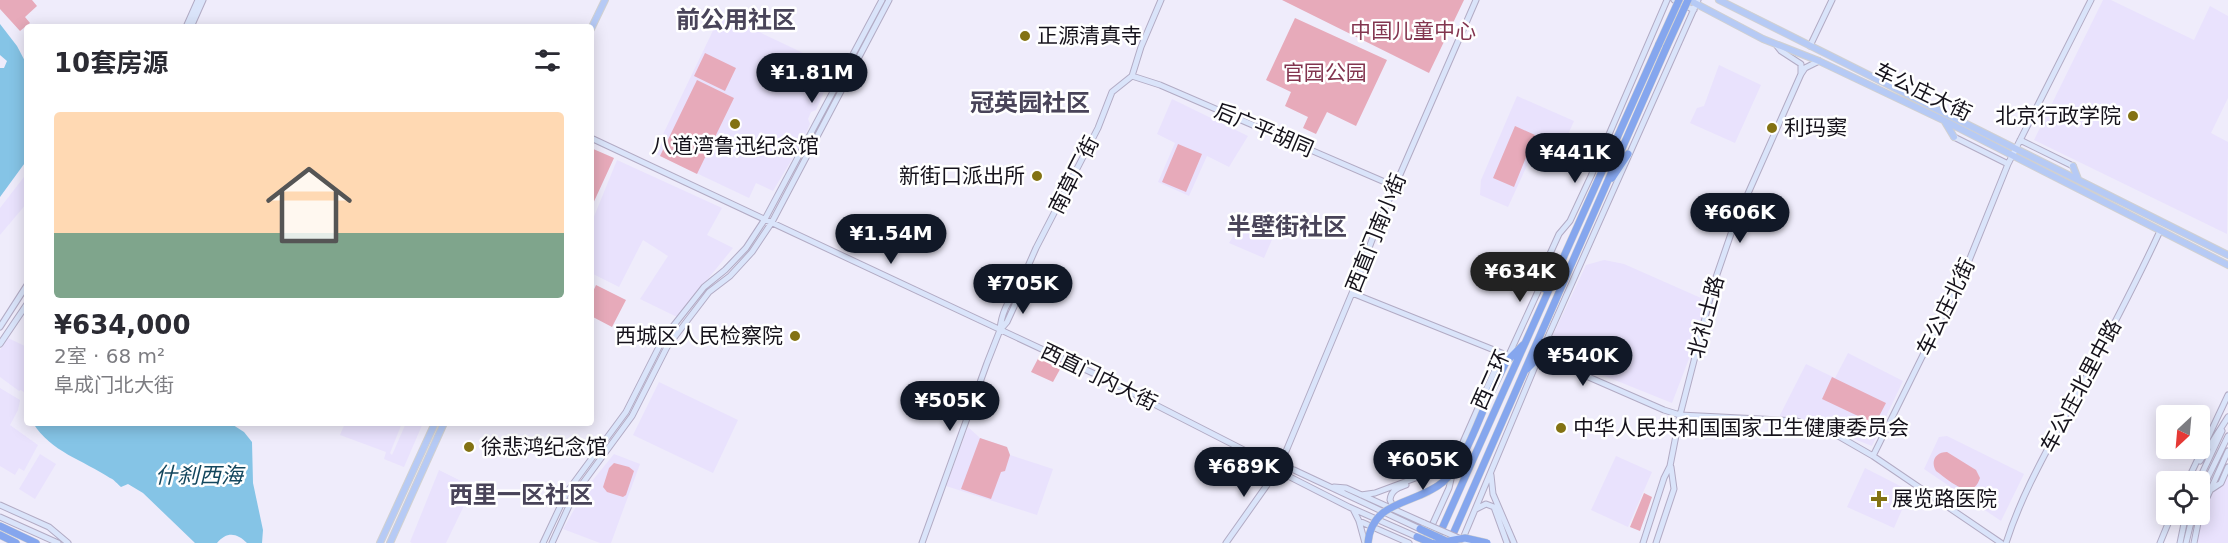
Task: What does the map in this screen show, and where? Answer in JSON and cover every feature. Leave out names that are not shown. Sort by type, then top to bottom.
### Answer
[{"type":"highway","name":"西二环","points":[[1450,543],[1600,198],[1663,45],[1679,0]]},
{"type":"highway","name":"西二环","points":[[1437,543],[1526,340],[1663,45],[1689,0]]},
{"type":"highway","points":[[1600,198],[1628,154]]},
{"type":"highway","points":[[1542,306],[1550,267],[1549,256]]},
{"type":"highway","points":[[1367,543],[1372,526],[1382,514],[1393,506],[1436,487],[1449,476],[1460,460],[1505,365],[1511,355],[1526,340]]},
{"type":"highway","points":[[1523,373],[1539,357]]},
{"type":"highway","points":[[0,526],[36,543]]},
{"type":"highway","points":[[1422,526],[1450,543]]},
{"type":"highway","points":[[0,536],[16,543]]},
{"type":"highway","points":[[1417,537],[1431,543]]},
{"type":"highway","points":[[1437,543],[1465,538],[1487,543]]},
{"type":"main road","points":[[593,24],[605,0]]},
{"type":"main road","name":"车公庄大街","points":[[1689,0],[1777,46],[1819,60],[1945,121],[2078,179],[2228,255]]},
{"type":"main road","name":"车公庄大街","points":[[1719,0],[2228,265]]},
{"type":"main road","points":[[1945,121],[1954,137]]},
{"type":"main road","points":[[2073,166],[2078,179]]},
{"type":"main road","points":[[380,543],[434,426]]},
{"type":"main road","points":[[390,543],[443,426]]},
{"type":"street","points":[[187,24],[198,0]]},
{"type":"street","points":[[192,24],[203,0]]},
{"type":"street","points":[[543,543],[567,492],[626,412],[663,339],[704,287],[746,248],[765,219],[882,0]]},
{"type":"street","points":[[552,543],[574,495],[632,416],[667,347],[709,292],[730,276],[752,252],[772,222],[889,0]]},
{"type":"street","name":"南草厂街","points":[[922,543],[987,363],[1000,330],[1018,298],[1018,289],[1036,248],[1098,128],[1112,92],[1132,76],[1141,47],[1161,0]]},
{"type":"street","name":"西直门南小街","points":[[1226,543],[1279,468],[1394,186],[1476,0]]},
{"type":"street","points":[[1424,543],[1448,490],[1458,452],[1496,368],[1501,360],[1511,355],[1540,287],[1549,256],[1559,234],[1570,221],[1591,176],[1667,0]]},
{"type":"street","points":[[1461,543],[1539,357],[1696,5],[1674,0]]},
{"type":"street","points":[[1810,46],[1832,0]]},
{"type":"street","name":"车公庄北街","points":[[1874,456],[1966,268],[2008,164],[2091,0]]},
{"type":"street","points":[[1777,46],[1801,64],[1801,74]]},
{"type":"street","name":"北礼士路","points":[[1643,543],[1670,466],[1680,415],[1714,283],[1731,235],[1801,74],[1805,68],[1819,60]]},
{"type":"street","name":"后广平胡同","points":[[1132,76],[1160,85],[1394,186]]},
{"type":"street","points":[[1954,137],[2008,164]]},
{"type":"street","name":"西直门内大街","points":[[594,139],[1097,375],[1279,468],[1290,477],[1417,537]]},
{"type":"street","points":[[2020,140],[2073,166]]},
{"type":"street","name":"车公庄北里中路","points":[[2004,543],[2033,477],[2131,293],[2160,231]]},
{"type":"street","points":[[0,327],[24,290]]},
{"type":"street","points":[[1352,293],[1511,355]]},
{"type":"street","points":[[0,344],[24,308]]},
{"type":"street","points":[[1539,357],[1680,415],[1797,421],[1840,438],[1874,456],[2004,543]]},
{"type":"street","points":[[2192,471],[2228,395]]},
{"type":"street","points":[[2193,471],[2228,418]]},
{"type":"street","points":[[2203,471],[2228,418]]},
{"type":"street","points":[[2210,473],[2228,436]]},
{"type":"street","points":[[2210,488],[2228,451]]},
{"type":"street","points":[[1361,495],[1377,493],[1439,469],[1458,452]]},
{"type":"street","name":"北礼士路","points":[[1656,543],[1674,489],[1670,466]]},
{"type":"street","points":[[2210,491],[2221,483],[2228,467]]},
{"type":"street","name":"西直门内大街","points":[[1279,468],[1294,470],[1344,495],[1422,526]]},
{"type":"street","points":[[1492,471],[1492,491],[1514,543]]},
{"type":"street","points":[[1396,511],[1390,500],[1396,489],[1437,474],[1447,480],[1448,490]]},
{"type":"street","points":[[1328,485],[1345,488],[1396,511],[1422,526],[1469,543]]},
{"type":"street","points":[[1475,511],[1484,504],[1494,507],[1507,543]]},
{"type":"street","points":[[0,505],[49,528],[68,543]]},
{"type":"street","points":[[1352,508],[1367,543]]},
{"type":"street","points":[[0,517],[58,543]]},
{"type":"street","points":[[1359,521],[1409,543]]},
{"type":"street","points":[[2160,542],[2167,525]]},
{"type":"street","points":[[2180,543],[2184,525]]},
{"type":"street","points":[[2186,543],[2190,525]]},
{"type":"street","points":[[2194,543],[2196,525]]},
{"type":"street","points":[[1367,543],[1375,533],[1383,531]]},
{"type":"shaded area","name":"北京行政学院","points":[[2103,0],[2111,0],[2194,40],[2210,6],[2228,16],[2228,98],[2211,133],[2228,142],[2227,234],[2034,140]]},
{"type":"shaded area","points":[[721,14],[835,68],[816,110],[811,112],[808,119],[810,124],[800,146],[773,191],[756,183],[749,198],[654,153]]},
{"type":"shaded area","points":[[1719,65],[1761,85],[1735,143],[1690,123],[1697,108],[1704,106]]},
{"type":"shaded area","points":[[1517,96],[1574,121],[1559,155],[1536,146],[1508,207],[1480,195],[1481,180]]},
{"type":"shaded area","points":[[1172,99],[1248,136],[1229,167],[1207,156],[1189,196],[1158,182],[1175,143],[1157,134]]},
{"type":"shaded area","points":[[617,160],[722,208],[707,235],[733,248],[677,317],[640,299],[668,256],[643,240],[619,287],[594,274],[594,217]]},
{"type":"shaded area","points":[[24,177],[24,207],[0,235],[0,208]]},
{"type":"shaded area","points":[[1243,220],[1274,235],[1264,258],[1229,243]]},
{"type":"shaded area","points":[[1604,260],[1624,264],[1701,298],[1702,316],[1695,343],[1672,403],[1545,352],[1586,265]]},
{"type":"shaded area","points":[[8,338],[24,346],[24,392],[0,377],[0,350]]},
{"type":"shaded area","points":[[1848,353],[1903,381],[1872,446],[1798,417],[1779,417],[1806,364],[1835,378]]},
{"type":"shaded area","points":[[659,382],[738,420],[713,473],[633,435]]},
{"type":"shaded area","points":[[0,388],[20,400],[18,410],[10,425],[38,445],[24,471],[19,468],[15,475],[0,466]]},
{"type":"shaded area","points":[[344,426],[401,426],[390,453],[392,455],[405,426],[422,426],[404,467],[384,459],[386,452],[340,435]]},
{"type":"shaded area","points":[[968,427],[980,438],[1007,447],[1010,455],[1053,469],[1037,515],[946,486]]},
{"type":"shaded area","points":[[1947,436],[2024,474],[2001,521],[1924,469],[1939,437]]},
{"type":"shaded area","points":[[40,454],[56,464],[35,499],[19,489]]},
{"type":"shaded area","points":[[614,454],[640,464],[611,543],[600,543],[563,529],[588,486]]},
{"type":"shaded area","points":[[1616,456],[1652,472],[1628,527],[1591,510]]},
{"type":"shaded area","name":"展览路医院","points":[[1865,468],[1910,491],[1894,528],[1847,507]]},
{"type":"shaded area","points":[[439,470],[473,487],[446,543],[412,543],[410,542]]},
{"type":"shaded area","points":[[2228,472],[2228,543],[2198,543],[2198,525],[2210,525],[2210,490]]},
{"type":"green space","points":[[0,0],[32,0],[37,6],[25,17],[30,23],[24,24],[24,28],[20,31],[0,9]]},
{"type":"green space","name":"中国儿童中心","points":[[1282,0],[1464,0],[1429,73]]},
{"type":"green space","name":"官园公园","points":[[1295,18],[1387,60],[1356,126],[1327,112],[1316,134],[1303,128],[1308,117],[1285,106],[1291,92],[1266,80]]},
{"type":"green space","points":[[705,53],[736,68],[725,91],[694,76]]},
{"type":"green space","points":[[697,80],[734,98],[697,174],[660,156]]},
{"type":"green space","points":[[1515,126],[1535,135],[1514,187],[1493,178]]},
{"type":"green space","points":[[1178,144],[1202,154],[1186,192],[1162,182]]},
{"type":"green space","points":[[594,149],[614,158],[594,201]]},
{"type":"green space","points":[[596,285],[626,300],[612,327],[594,318]]},
{"type":"green space","points":[[1042,351],[1064,362],[1053,382],[1031,372]]},
{"type":"green space","points":[[1832,377],[1886,403],[1875,424],[1822,399]]},
{"type":"green space","points":[[980,438],[1007,447],[1010,455],[991,499],[961,489]]},
{"type":"green space","points":[[1947,452],[1976,470],[1980,478],[1972,489],[1954,484],[1936,471],[1935,458]]},
{"type":"green space","points":[[614,463],[629,467],[634,471],[626,495],[623,497],[607,492],[603,487],[609,468]]},
{"type":"green space","points":[[1644,493],[1652,497],[1640,531],[1630,527]]},
{"type":"water","points":[[0,24],[24,59],[24,164],[0,197],[0,68],[4,68],[7,61],[0,55]]},
{"type":"water","name":"什刹西海","points":[[35,426],[235,426],[244,432],[252,442],[253,483],[263,530],[262,543],[247,543],[236,535],[228,535],[217,543],[195,543],[143,493],[128,484],[121,487],[112,479],[68,455],[40,433]]},
{"type":"place","name":"正源清真寺","points":[[1025,36]]},
{"type":"place","name":"北京行政学院","points":[[2133,116]]},
{"type":"place","name":"八道湾鲁迅纪念馆","points":[[735,124]]},
{"type":"place","name":"利玛窦","points":[[1772,128]]},
{"type":"place","name":"新街口派出所","points":[[1037,176]]},
{"type":"place","name":"西城区人民检察院","points":[[795,336]]},
{"type":"place","name":"中华人民共和国国家卫生健康委员会","points":[[1561,428]]},
{"type":"place","name":"徐悲鸿纪念馆","points":[[469,447]]},
{"type":"place","name":"展览路医院","points":[[1879,499]]},
{"type":"district","name":"前公用社区","points":[[736,20]]},
{"type":"district","name":"冠英园社区","points":[[1030,103]]},
{"type":"district","name":"半壁街社区","points":[[1287,227]]},
{"type":"district","name":"西里一区社区","points":[[521,495]]}]
